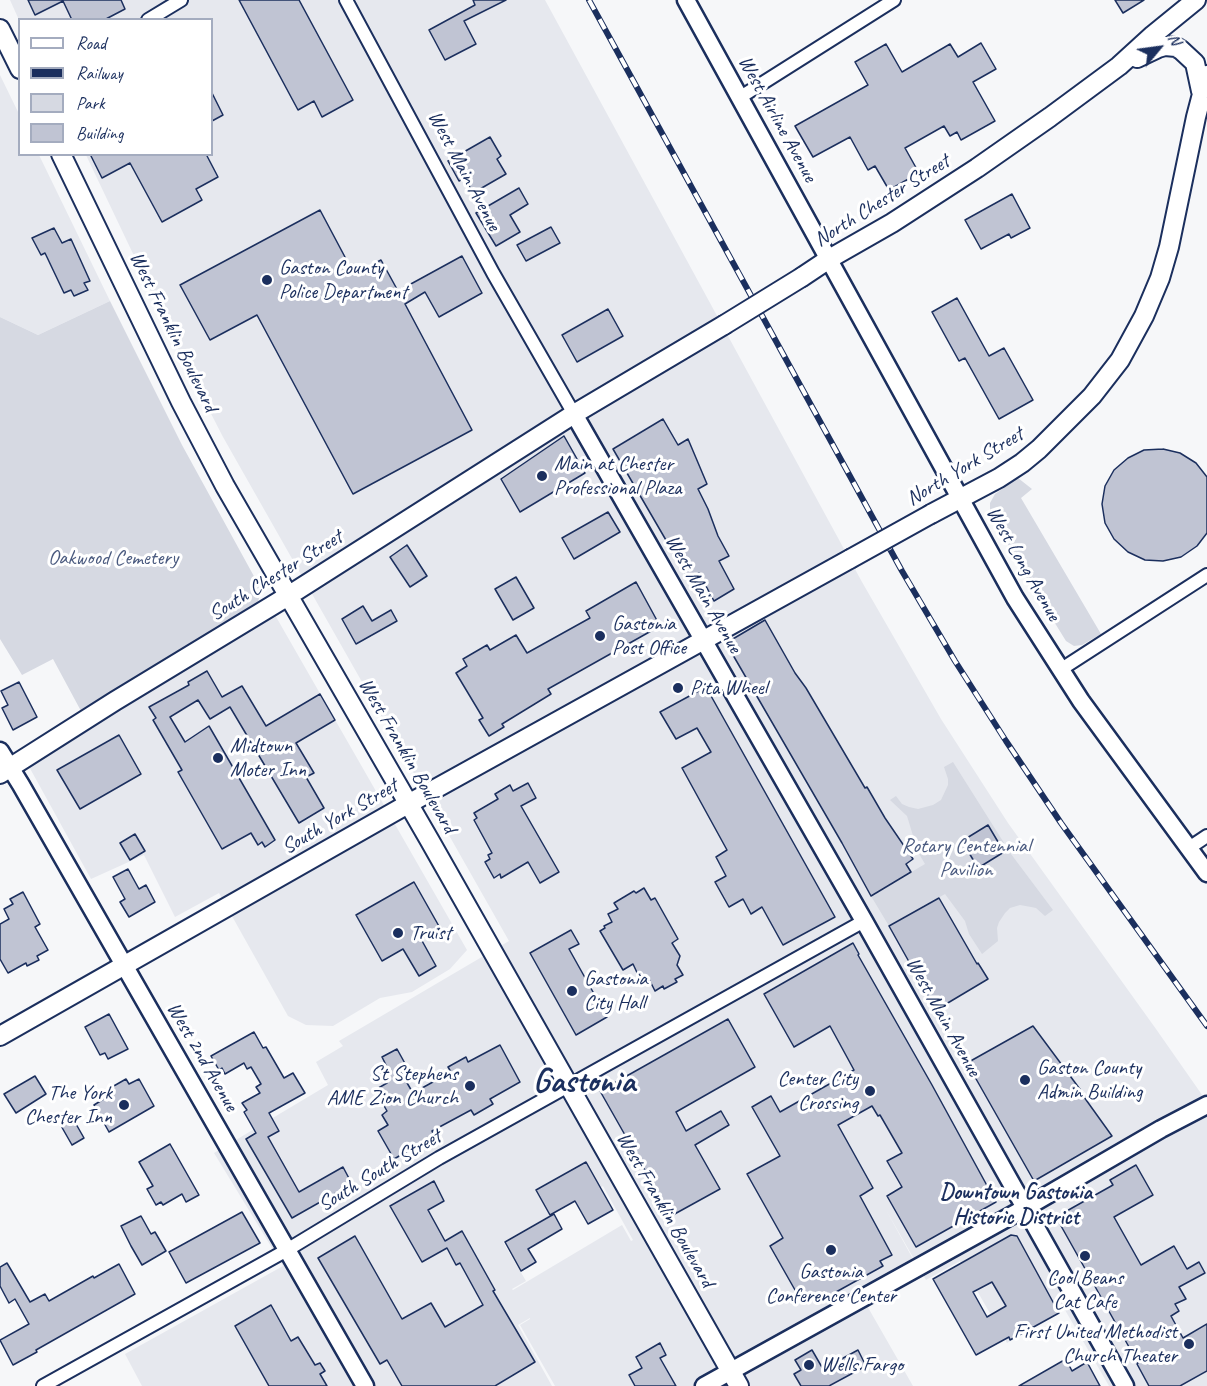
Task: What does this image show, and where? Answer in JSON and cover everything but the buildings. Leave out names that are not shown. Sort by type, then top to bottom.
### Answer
[{"type":"main road","name":"North Chester Street","points":[[574,414],[892,223],[977,168],[1119,66],[1196,0]]},
{"type":"main road","points":[[0,29],[18,65]]},
{"type":"main road","points":[[1119,66],[1158,48],[1176,47],[1196,63],[1202,95]]},
{"type":"main road","name":"North York Street","points":[[704,640],[999,478],[1039,449],[1092,396],[1120,360],[1144,316],[1160,278],[1207,75]]},
{"type":"main road","name":"West Franklin Boulevard","points":[[62,156],[181,402],[225,486],[735,1378]]},
{"type":"main road","name":"South Chester Street","points":[[5,771],[288,596],[574,414]]},
{"type":"main road","name":"South York Street","points":[[0,1036],[408,804],[704,640]]},
{"type":"street","points":[[151,18],[181,0]]},
{"type":"street","name":"West Main Avenue","points":[[346,0],[487,263],[864,921],[1125,1386]]},
{"type":"street","name":"West Airline Avenue","points":[[686,0],[829,259]]},
{"type":"street","points":[[739,98],[894,0]]},
{"type":"street","name":"West Long Avenue","points":[[829,259],[1015,598],[1096,723],[1207,873]]},
{"type":"street","points":[[1060,670],[1207,575]]},
{"type":"street","name":"West 2nd Avenue","points":[[0,752],[5,771],[124,966],[365,1386]]},
{"type":"street","points":[[1189,848],[1207,836]]},
{"type":"street","name":"South South Street","points":[[43,1386],[287,1250],[439,1158],[864,921]]},
{"type":"street","points":[[704,1386],[735,1378],[1161,1129],[1207,1105]]},
{"type":"shaded area","points":[[10,0],[545,0],[862,582],[941,719],[1008,823],[1207,1102],[1207,1386],[1109,1386],[1065,1310],[1007,1343],[960,1261],[926,1280],[886,1210],[913,1259],[858,1290],[913,1386],[555,1386],[520,1325],[530,1318],[518,1325],[552,1386],[142,1386],[125,1354],[283,1266],[214,1153],[328,1085],[316,1062],[343,1046],[339,1041],[509,941],[223,437],[186,365],[86,156],[213,156],[213,18],[18,18]],"holes":[[[603,1186],[633,1240],[631,1241],[622,1225],[513,1290],[512,1289],[526,1281],[503,1242]]]},
{"type":"shaded area","points":[[0,75],[18,112],[18,156],[39,156],[110,301],[38,335],[0,317]]},
{"type":"shaded area","points":[[275,615],[467,950],[450,969],[412,992],[380,998],[333,1026],[306,1025],[288,1016],[219,893],[175,917],[144,855],[91,879],[27,763]]},
{"type":"green space","name":"Oakwood Cemetery","points":[[110,301],[182,445],[260,586],[260,596],[258,601],[250,607],[81,711],[53,659],[22,675],[0,639],[0,317],[38,335]]},
{"type":"green space","points":[[1018,478],[1032,489],[1021,498],[1101,634],[1082,645],[1074,646],[1066,641],[1017,562],[990,510],[990,503],[995,494]]},
{"type":"green space","name":"Rotary Centennial Pavilion","points":[[953,762],[1011,854],[1053,910],[1045,916],[1036,908],[1020,905],[1010,908],[999,922],[998,941],[982,954],[969,934],[965,921],[945,894],[889,926],[871,896],[925,864],[918,852],[907,816],[890,800],[896,796],[902,804],[918,809],[933,805],[941,800],[948,785],[944,767]]},
{"type":"railway","points":[[589,0],[902,571],[955,661],[1061,823],[1207,1026]]},
{"type":"place","name":"Gaston County Police Department","points":[[267,280]]},
{"type":"place","name":"Main at Chester Professional Plaza","points":[[542,476]]},
{"type":"place","name":"Gastonia Post Office","points":[[600,636]]},
{"type":"place","name":"Pita Wheel","points":[[678,688]]},
{"type":"place","name":"Midtown Moter Inn","points":[[218,758]]},
{"type":"place","name":"Truist","points":[[398,933]]},
{"type":"place","name":"Gastonia City Hall","points":[[572,991]]},
{"type":"place","name":"Gaston County Admin Building","points":[[1025,1080]]},
{"type":"place","name":"St Stephens AME Zion Church","points":[[470,1086]]},
{"type":"place","name":"Center City Crossing","points":[[870,1091]]},
{"type":"place","name":"The York Chester Inn","points":[[124,1105]]},
{"type":"place","name":"Gastonia Conference Center","points":[[831,1250]]},
{"type":"place","name":"Cool Beans Cat Cafe","points":[[1085,1256]]},
{"type":"place","name":"First United Methodist Church Theater","points":[[1189,1344]]},
{"type":"place","name":"Wells Fargo","points":[[809,1365]]},
{"type":"district","name":"Gastonia","points":[[584,1082]]},
{"type":"district","name":"Downtown Gastonia Historic District","points":[[1016,1206]]}]
